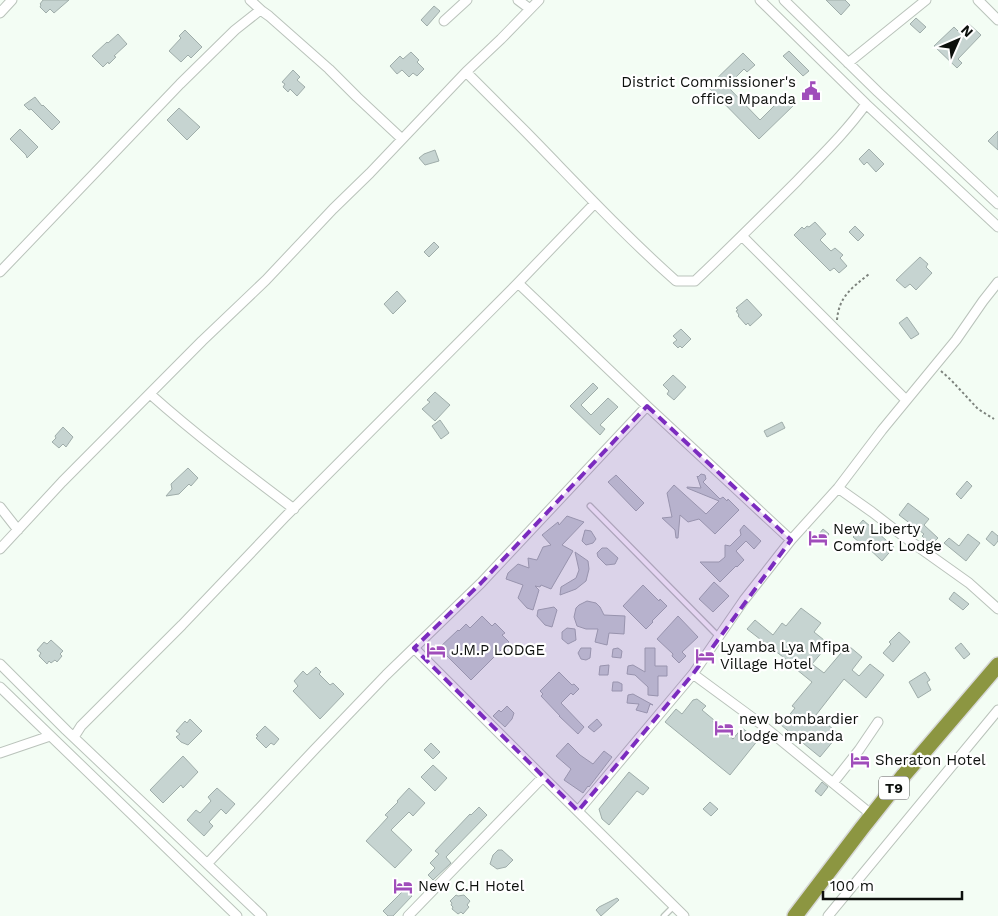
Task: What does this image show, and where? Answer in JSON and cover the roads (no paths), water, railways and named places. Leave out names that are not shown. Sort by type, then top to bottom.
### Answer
[{"type":"highway","name":"T9","points":[[795,916],[872,815],[998,665]]},
{"type":"street","points":[[0,13],[12,0]]},
{"type":"street","points":[[250,0],[329,69],[402,139]]},
{"type":"street","points":[[444,21],[467,0]]},
{"type":"street","points":[[518,0],[530,9]]},
{"type":"street","points":[[0,549],[62,482],[202,341],[266,280],[466,72],[539,0]]},
{"type":"street","points":[[760,0],[866,104],[998,227]]},
{"type":"street","points":[[784,0],[998,204]]},
{"type":"street","points":[[848,63],[926,0]]},
{"type":"street","points":[[978,0],[998,20]]},
{"type":"street","points":[[0,272],[235,30],[256,12],[262,11]]},
{"type":"street","points":[[466,72],[594,204],[676,281],[695,281],[835,142],[852,124],[866,104]]},
{"type":"street","points":[[74,737],[81,726],[594,204]]},
{"type":"street","points":[[742,236],[906,400]]},
{"type":"street","points":[[578,811],[693,674],[744,600],[792,540],[838,488],[906,400],[956,340],[998,282]]},
{"type":"street","points":[[518,283],[792,540]]},
{"type":"street","points":[[150,394],[217,450],[294,509]]},
{"type":"street","points":[[207,864],[386,675],[481,583],[647,406]]},
{"type":"street","points":[[838,488],[969,583],[998,609]]},
{"type":"street","points":[[0,507],[18,530]]},
{"type":"street","points":[[414,648],[684,916]]},
{"type":"street","points":[[0,664],[262,916]]},
{"type":"street","points":[[693,674],[761,724],[872,815]]},
{"type":"street","points":[[0,687],[237,916]]},
{"type":"street","points":[[828,916],[998,710]]},
{"type":"street","points":[[833,783],[878,722]]},
{"type":"street","points":[[0,753],[50,736]]},
{"type":"street","points":[[408,916],[543,777]]},
{"type":"lane","points":[[590,506],[718,636]]},
{"type":"lane","points":[[664,916],[674,906]]},
{"type":"place","name":"District Commissioner's office Mpanda","points":[[811,91]]},
{"type":"place","name":"New Liberty Comfort Lodge","points":[[818,538]]},
{"type":"place","name":"J.M.P LODGE","points":[[436,650]]},
{"type":"place","name":"Lyamba Lya Mfipa Village Hotel","points":[[705,656]]},
{"type":"place","name":"new bombardier lodge mpanda","points":[[724,728]]},
{"type":"place","name":"Sheraton Hotel","points":[[860,760]]},
{"type":"place","name":"New C.H Hotel","points":[[403,886]]}]
